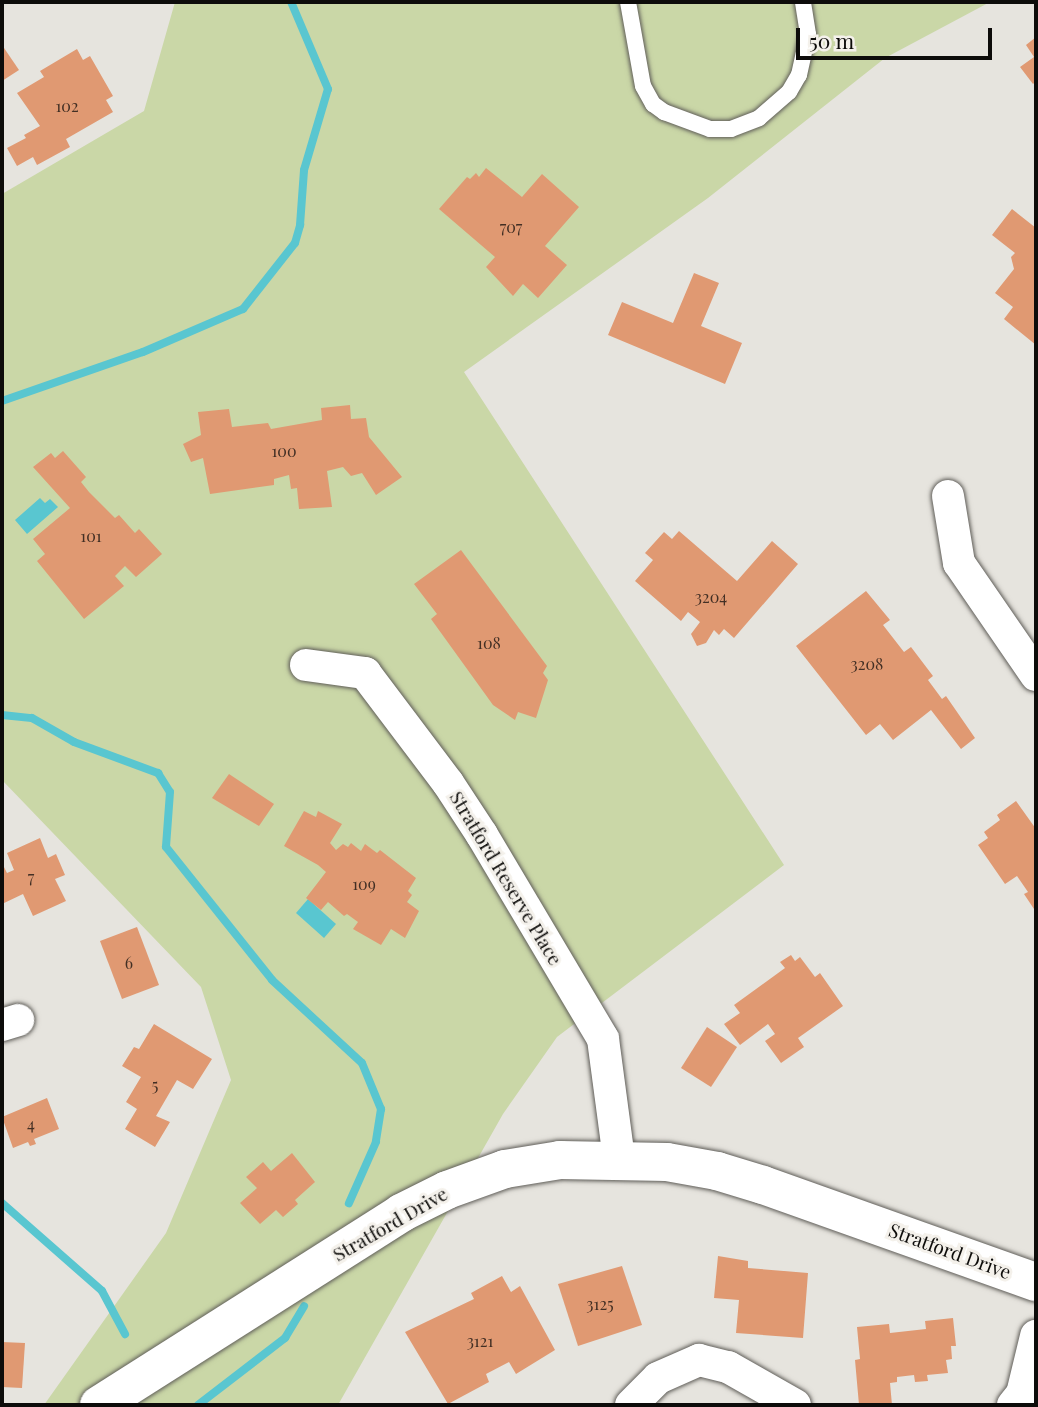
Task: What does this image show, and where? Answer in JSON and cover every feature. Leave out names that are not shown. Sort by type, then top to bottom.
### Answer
[{"type":"street","points":[[948,496],[959,563],[1036,675]]},
{"type":"street","name":"Stratford Reserve Place","points":[[306,665],[365,673],[448,783],[482,835],[603,1039],[620,1159]]},
{"type":"street","name":"Stratford Drive","points":[[99,1405],[391,1219],[447,1190],[505,1169],[560,1160],[620,1159],[667,1162],[717,1171],[1036,1282]]},
{"type":"street","points":[[1013,1405],[1022,1394],[1036,1336]]},
{"type":"street","points":[[631,1405],[658,1378],[699,1360],[728,1367],[795,1405]]},
{"type":"lane","points":[[628,2],[643,86],[653,104],[664,112],[710,129],[731,129],[759,118],[789,92],[799,75],[807,45],[803,2]]},
{"type":"green space","points":[[175,2],[990,2],[885,58],[708,198],[464,372],[784,865],[557,1037],[503,1114],[338,1405],[44,1405],[166,1233],[231,1080],[201,987],[2,780],[2,194],[144,111]]},
{"type":"water","points":[[40,498],[45,503],[50,499],[58,507],[27,534],[15,520]]},
{"type":"water","points":[[308,899],[336,924],[324,938],[296,913]]},
{"type":"building","points":[[1036,37],[1036,81],[1033,84],[1020,67],[1034,57],[1026,45]]},
{"type":"building","points":[[2,45],[19,70],[2,81]]},
{"type":"building","points":[[77,49],[83,60],[90,56],[113,96],[106,100],[113,112],[66,139],[70,147],[37,165],[33,157],[17,166],[7,148],[26,138],[24,135],[40,126],[17,93],[44,77],[40,71]]},
{"type":"building","points":[[486,168],[522,197],[542,174],[579,207],[545,246],[567,265],[538,298],[523,284],[513,296],[486,267],[495,257],[439,209],[467,177],[470,179],[476,173],[479,177]]},
{"type":"building","points":[[1012,209],[1036,228],[1036,345],[1004,319],[1013,307],[995,293],[1014,269],[1011,257],[1015,253],[992,235]]},
{"type":"building","points":[[694,273],[719,283],[701,326],[742,343],[725,384],[608,335],[622,302],[673,323]]},
{"type":"building","points":[[350,405],[351,419],[366,418],[369,437],[402,477],[376,495],[362,473],[351,476],[343,467],[327,471],[332,507],[299,509],[297,488],[291,489],[289,475],[274,479],[274,485],[210,494],[203,458],[191,462],[183,444],[201,435],[198,412],[229,409],[232,427],[268,423],[271,429],[322,420],[321,408]]},
{"type":"building","points":[[63,451],[86,477],[81,482],[89,492],[115,518],[119,515],[135,533],[139,529],[162,554],[136,577],[125,566],[115,576],[124,586],[84,619],[37,561],[45,554],[33,539],[70,508],[33,467],[51,453],[55,458]]},
{"type":"building","points":[[679,531],[737,581],[772,541],[798,564],[734,638],[724,629],[719,635],[714,630],[706,643],[697,646],[691,634],[700,622],[688,612],[681,621],[635,581],[653,560],[645,553],[664,532],[672,539]]},
{"type":"building","points":[[461,550],[547,666],[543,673],[548,680],[536,718],[518,712],[515,720],[493,705],[431,619],[437,614],[414,584]]},
{"type":"building","points":[[866,591],[890,620],[883,625],[904,652],[911,647],[933,676],[928,680],[942,699],[946,696],[975,738],[961,749],[931,710],[893,740],[880,724],[866,735],[796,646]]},
{"type":"building","points":[[229,774],[274,804],[259,826],[212,798]]},
{"type":"building","points":[[1016,801],[1036,829],[1036,912],[1024,894],[1028,892],[1017,876],[1005,884],[978,845],[988,838],[984,832],[1000,820],[997,815]]},
{"type":"building","points":[[304,811],[316,817],[318,811],[342,824],[330,843],[336,850],[343,844],[348,847],[351,843],[361,851],[365,844],[377,853],[380,850],[416,878],[408,891],[412,895],[407,902],[419,911],[405,938],[391,929],[381,945],[353,929],[358,922],[347,914],[344,916],[328,902],[321,910],[306,898],[326,872],[284,846]]},
{"type":"building","points":[[40,838],[48,858],[56,854],[65,875],[55,879],[66,901],[33,916],[23,894],[2,904],[2,863],[7,873],[14,870],[7,853]]},
{"type":"building","points":[[137,927],[159,985],[122,999],[100,941]]},
{"type":"building","points":[[791,955],[795,961],[800,957],[815,977],[820,973],[843,1006],[798,1038],[804,1047],[781,1063],[765,1041],[775,1034],[768,1024],[740,1045],[724,1024],[740,1013],[734,1005],[785,968],[780,962]]},
{"type":"building","points":[[154,1024],[212,1059],[193,1089],[177,1080],[156,1116],[170,1122],[155,1147],[125,1129],[137,1109],[126,1102],[141,1077],[122,1066],[134,1047],[139,1049]]},
{"type":"building","points":[[707,1027],[737,1047],[711,1087],[681,1068]]},
{"type":"building","points":[[47,1098],[59,1129],[34,1139],[36,1144],[30,1146],[28,1142],[13,1148],[2,1117]]},
{"type":"building","points":[[292,1153],[315,1182],[295,1200],[298,1204],[283,1217],[276,1210],[260,1224],[240,1203],[257,1188],[246,1177],[263,1162],[271,1171]]},
{"type":"building","points":[[718,1256],[748,1261],[748,1268],[808,1273],[803,1338],[736,1333],[739,1300],[714,1298]]},
{"type":"building","points":[[622,1266],[642,1325],[578,1346],[558,1284]]},
{"type":"building","points":[[502,1276],[511,1292],[520,1286],[555,1350],[516,1374],[509,1362],[486,1374],[489,1382],[448,1404],[405,1332],[474,1299],[471,1293]]},
{"type":"building","points":[[953,1318],[956,1346],[951,1346],[952,1359],[946,1360],[948,1373],[927,1375],[928,1381],[915,1382],[914,1375],[897,1377],[897,1382],[890,1383],[892,1405],[859,1405],[855,1360],[860,1359],[857,1327],[889,1324],[890,1333],[926,1329],[925,1321]]},
{"type":"building","points":[[2,1342],[25,1343],[22,1388],[2,1387]]},
{"type":"waterway","points":[[2,401],[143,352],[243,309],[295,243],[300,225],[304,170],[328,89],[291,2]]},
{"type":"waterway","points":[[2,715],[32,718],[74,742],[158,773],[170,792],[166,847],[272,980],[362,1063],[381,1109],[376,1142],[349,1203]]},
{"type":"waterway","points":[[2,1203],[102,1291],[125,1334]]},
{"type":"waterway","points":[[198,1405],[285,1338],[304,1306]]}]
